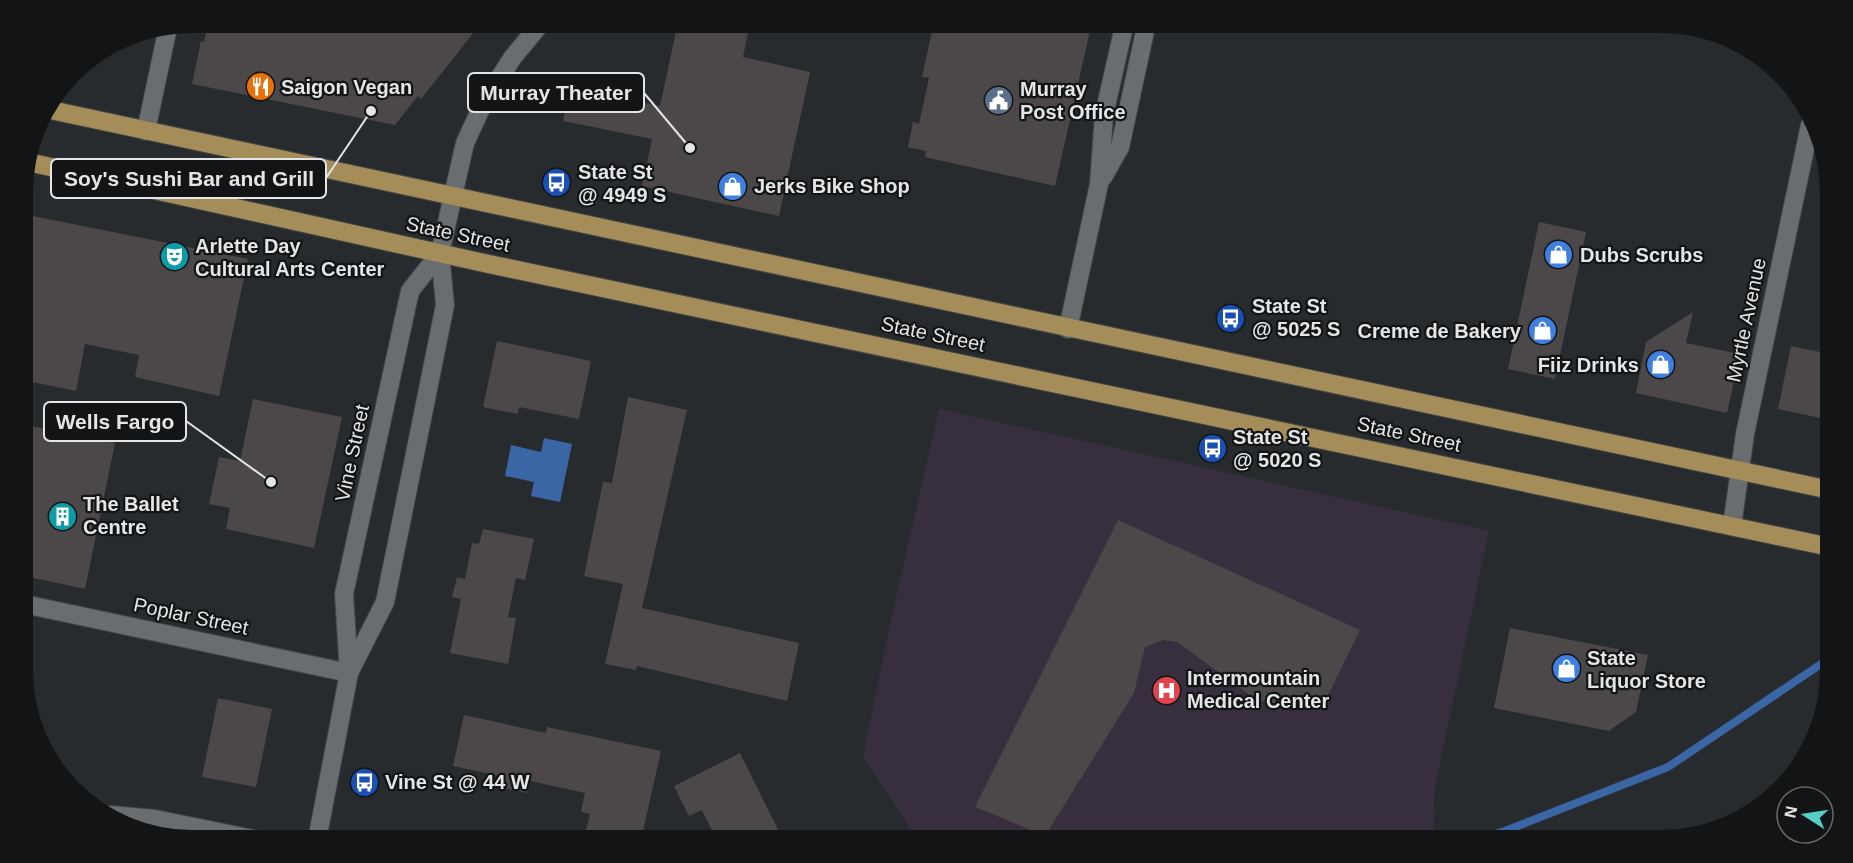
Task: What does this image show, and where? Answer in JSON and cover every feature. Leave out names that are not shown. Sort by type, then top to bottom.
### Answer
[{"type":"main road","name":"State Street","points":[[55,111],[1820,488]]},
{"type":"main road","name":"State Street","points":[[36,164],[440,253],[1820,545]]},
{"type":"street","name":"Vine Street","points":[[319,830],[350,673],[385,602],[445,305],[440,253],[465,143],[475,119],[513,57],[533,33]]},
{"type":"street","points":[[1068,329],[1099,184],[1104,115],[1123,33]]},
{"type":"street","points":[[1099,184],[1120,147],[1145,33]]},
{"type":"street","points":[[146,130],[166,35]]},
{"type":"street","name":"Myrtle Avenue","points":[[1732,526],[1746,428],[1808,132]]},
{"type":"street","name":"Vine Street","points":[[350,673],[344,594],[410,291],[440,253]]},
{"type":"street","name":"Poplar Street","points":[[33,606],[350,673]]},
{"type":"street","points":[[128,817],[155,819],[209,830]]},
{"type":"shaded area","name":"Intermountain Medical Center","points":[[939,409],[1489,531],[1435,787],[1433,830],[911,830],[863,757],[890,624]]},
{"type":"water","points":[[544,438],[572,444],[560,502],[531,496],[534,482],[505,476],[511,445],[541,452]]},
{"type":"building","points":[[206,33],[473,33],[421,99],[418,96],[395,125],[192,84],[201,41],[204,42]]},
{"type":"building","points":[[676,33],[748,33],[743,57],[810,72],[779,216],[642,186],[652,139],[563,121],[570,87],[660,106]]},
{"type":"building","name":"Murray Post Office","points":[[932,33],[1090,33],[1055,186],[925,157],[926,151],[908,147],[913,122],[919,124],[929,78],[922,77]]},
{"type":"building","points":[[33,216],[248,259],[219,396],[135,377],[139,355],[85,344],[76,391],[33,382]]},
{"type":"building","points":[[1539,222],[1586,232],[1555,379],[1508,369]]},
{"type":"building","points":[[1693,312],[1686,343],[1740,354],[1727,413],[1636,393],[1646,342]]},
{"type":"building","points":[[497,341],[591,361],[579,419],[519,407],[518,414],[483,407]]},
{"type":"building","points":[[1791,346],[1820,352],[1820,418],[1778,409]]},
{"type":"building","points":[[628,397],[687,410],[642,608],[799,643],[787,701],[637,666],[636,670],[605,664],[623,584],[584,576],[603,482],[612,483]]},
{"type":"building","points":[[253,399],[342,417],[314,548],[226,529],[230,508],[209,504],[219,457],[240,461]]},
{"type":"building","name":"The Ballet Centre","points":[[33,427],[115,443],[85,589],[33,578]]},
{"type":"building","points":[[1118,520],[1360,630],[1321,710],[1258,701],[1177,642],[1164,640],[1145,647],[1134,693],[1049,830],[1031,830],[975,807]]},
{"type":"building","points":[[483,529],[534,539],[525,580],[516,578],[508,617],[516,618],[508,664],[450,653],[461,599],[452,597],[457,577],[465,579],[472,543],[479,544]]},
{"type":"building","points":[[1510,628],[1648,655],[1636,712],[1609,731],[1494,708]]},
{"type":"building","points":[[218,698],[272,709],[256,787],[202,777]]},
{"type":"building","points":[[464,715],[546,733],[547,727],[661,751],[643,830],[586,830],[590,814],[581,812],[585,793],[530,781],[527,793],[502,788],[504,777],[453,766]]},
{"type":"building","points":[[740,753],[778,830],[712,830],[702,810],[689,816],[674,786]]},
{"type":"waterway","points":[[1508,830],[1668,767],[1820,665]]},
{"type":"place","name":"Saigon Vegan","points":[[260,87]]},
{"type":"place","name":"Murray Post Office","points":[[999,100]]},
{"type":"place","name":"Soy's Sushi Bar and Grill","points":[[371,111]]},
{"type":"place","name":"Murray Theater","points":[[690,148]]},
{"type":"place","name":"State St @ 4949 S","points":[[557,183]]},
{"type":"place","name":"Jerks Bike Shop","points":[[733,186]]},
{"type":"place","name":"Dubs Scrubs","points":[[1559,255]]},
{"type":"place","name":"Arlette Day Cultural Arts Center","points":[[174,257]]},
{"type":"place","name":"State St @ 5025 S","points":[[1231,318]]},
{"type":"place","name":"Creme de Bakery","points":[[1542,331]]},
{"type":"place","name":"Fiiz Drinks","points":[[1660,365]]},
{"type":"place","name":"State St @ 5020 S","points":[[1212,449]]},
{"type":"place","name":"Wells Fargo","points":[[271,482]]},
{"type":"place","name":"The Ballet Centre","points":[[62,516]]},
{"type":"place","name":"State Liquor Store","points":[[1566,669]]},
{"type":"place","name":"Intermountain Medical Center","points":[[1166,690]]},
{"type":"place","name":"Vine St @ 44 W","points":[[364,782]]}]
